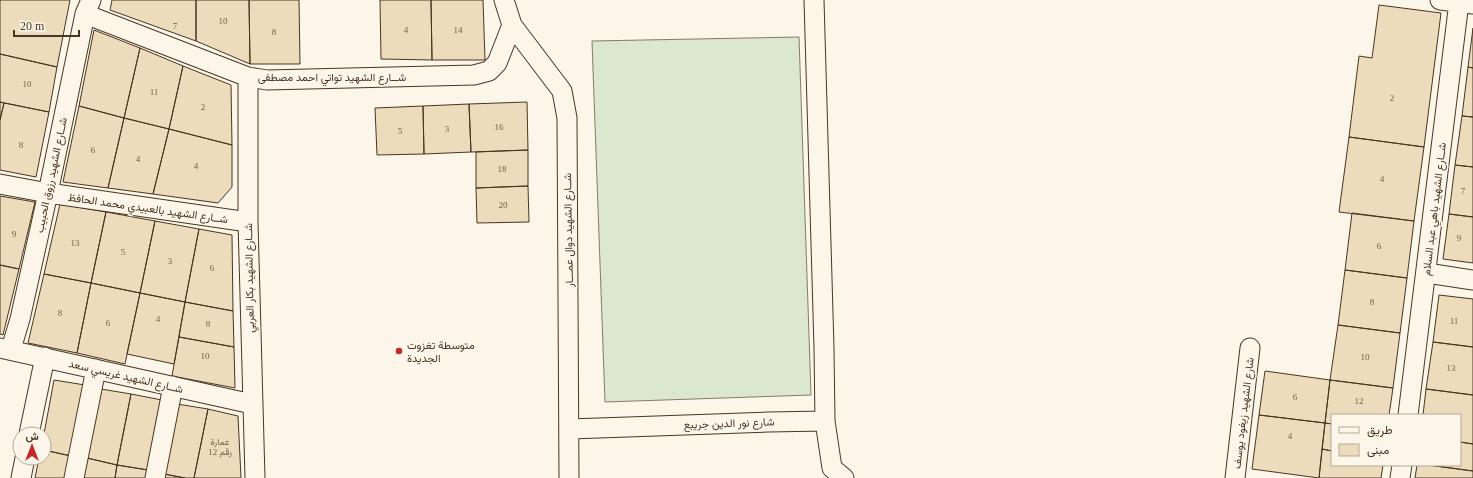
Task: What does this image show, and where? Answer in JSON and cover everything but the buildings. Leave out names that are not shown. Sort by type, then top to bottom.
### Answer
[{"type":"street","name":"شــارع الشهيد دوال عمـــار","points":[[504,0],[512,25],[562,91],[566,118],[570,478]]},
{"type":"street","points":[[814,0],[825,421],[832,468],[844,478]]},
{"type":"street","points":[[1440,0],[1466,3]]},
{"type":"street","name":"شــارع الشهيد باهي عبد السلام","points":[[1408,414],[1466,3]]},
{"type":"street","name":"شــارع الشهيد تواتي احمد مصطفى","points":[[88,7],[248,77],[267,80],[474,75],[489,71],[497,63],[512,25]]},
{"type":"street","name":"شــارع الشهيد رزوق الحبيب","points":[[6,348],[20,319],[88,7]]},
{"type":"street","name":"شــارع الشهيد بكار العربي","points":[[248,77],[248,222],[255,478]]},
{"type":"street","name":"شــارع الشهيد بالعبيدي محمد الحافظ","points":[[0,184],[48,193],[248,222]]},
{"type":"street","points":[[1427,273],[1473,280]]},
{"type":"street","name":"شــارع الشهيد غريسي سعد","points":[[6,348],[252,404]]},
{"type":"street","name":"شارع الشهيد زيغود يوسف","points":[[1235,478],[1250,348]]},
{"type":"street","points":[[31,426],[45,357]]},
{"type":"street","points":[[74,478],[96,369]]},
{"type":"street","points":[[155,478],[173,386]]},
{"type":"street","name":"شارع نور الدين جريبع","points":[[570,429],[825,421]]},
{"type":"street","points":[[20,478],[22,466]]},
{"type":"street","points":[[1400,478],[1402,466]]},
{"type":"green space","points":[[799,37],[811,395],[605,402],[592,41]]},
{"type":"place","name":"متوسطة تغزوت الجديدة","points":[[399,351]]}]
